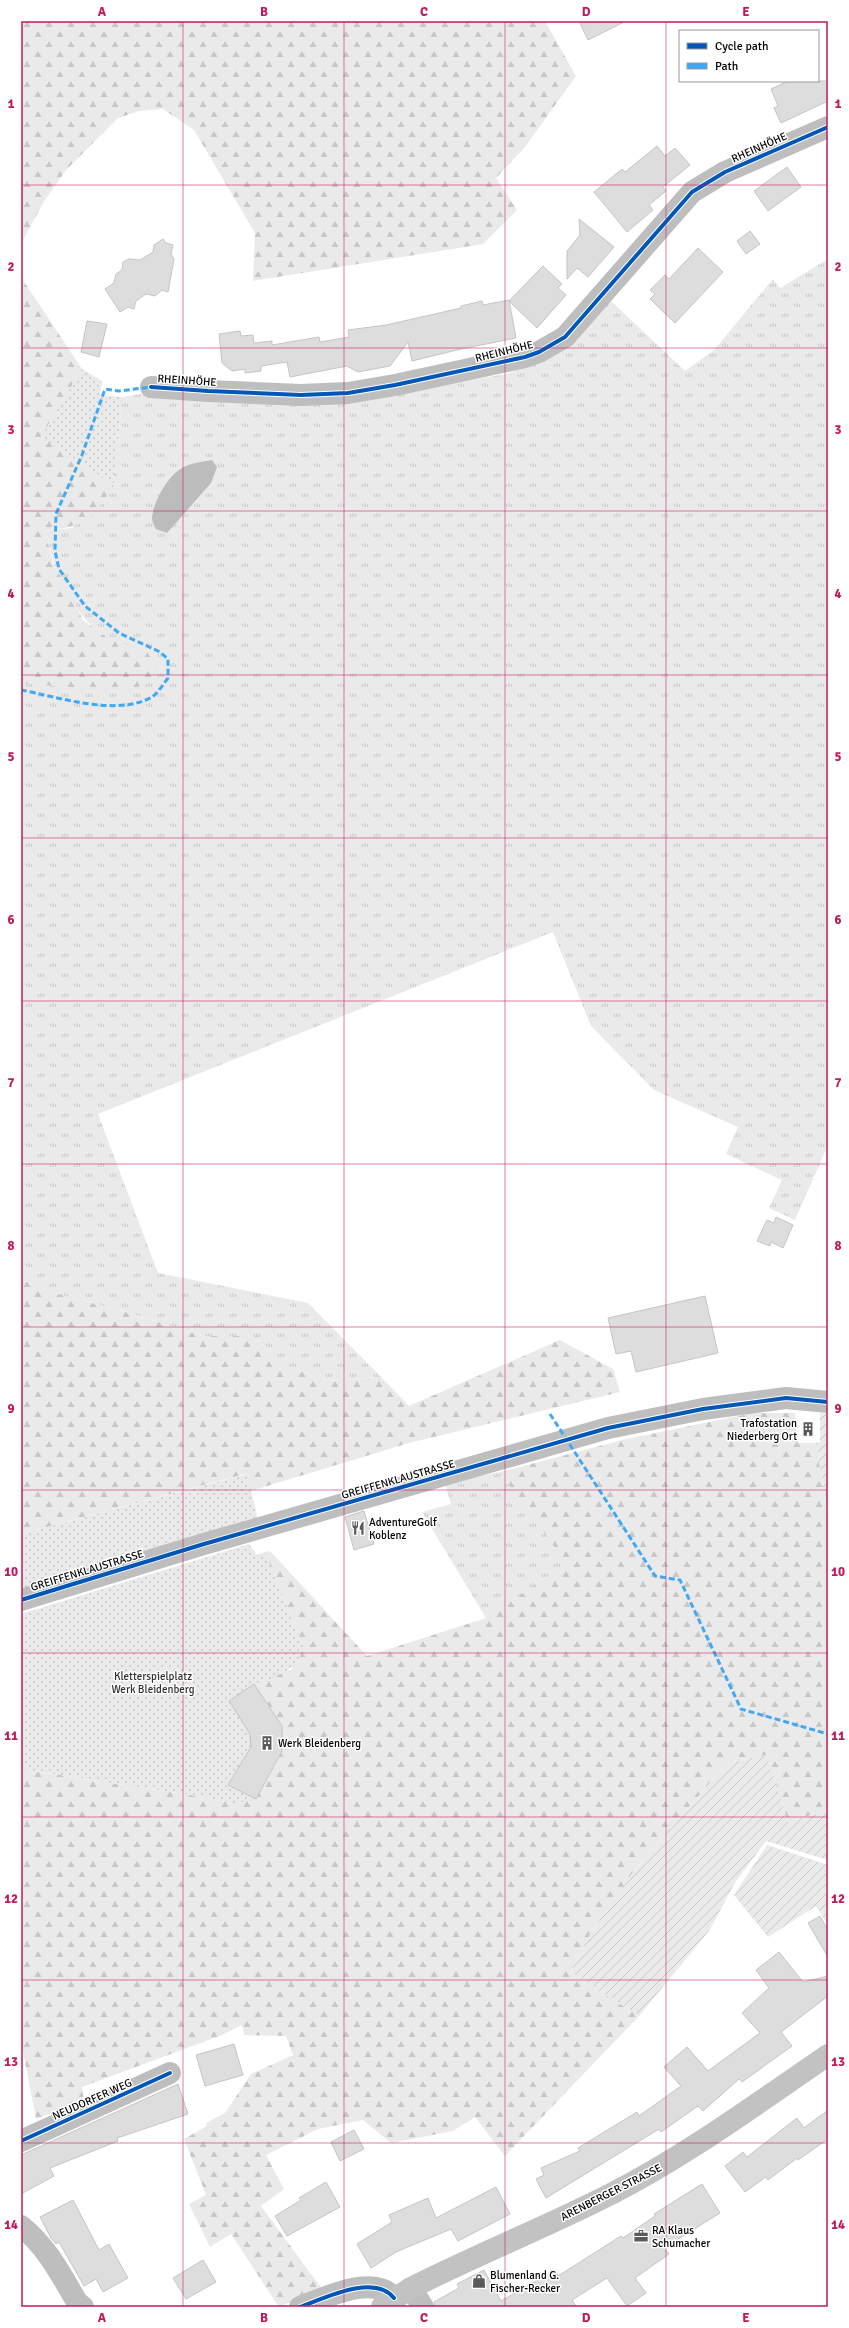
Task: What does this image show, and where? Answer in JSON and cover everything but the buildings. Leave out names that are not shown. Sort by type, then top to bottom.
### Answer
[{"type":"main road","name":"ARENBERGER STRASSE","points":[[396,2298],[608,2195],[656,2169],[710,2136],[828,2055]]},
{"type":"street","name":"RHEINHÖHE","points":[[151,386],[208,391],[301,395],[348,393],[434,377],[525,357],[538,352],[565,336],[692,192],[725,172],[828,127]]},
{"type":"street","name":"GREIFFENKLAUSTRASSE","points":[[21,1600],[204,1544],[608,1428],[703,1409],[786,1398],[828,1402]]},
{"type":"street","name":"NEUDORFER WEG","points":[[21,2141],[170,2073]]},
{"type":"street","points":[[21,2226],[36,2238],[49,2254],[76,2302],[83,2307]]},
{"type":"street","points":[[300,2307],[343,2292],[370,2287],[384,2289],[396,2298],[423,2307]]},
{"type":"green space","points":[[21,21],[545,21],[576,76],[525,147],[496,178],[517,210],[483,244],[253,281],[255,233],[194,130],[163,109],[139,111],[118,118],[66,170],[43,203],[21,244]]},
{"type":"green space","points":[[828,259],[828,1145],[795,1220],[769,1208],[782,1180],[726,1154],[738,1127],[654,1090],[591,1026],[553,932],[98,1114],[158,1273],[308,1303],[381,1377],[328,1381],[275,1362],[257,1336],[203,1336],[123,1311],[61,1295],[21,1280],[21,683],[147,652],[122,645],[109,639],[96,630],[85,619],[75,606],[60,577],[45,531],[72,528],[114,486],[122,397],[153,392],[457,382],[506,374],[524,367],[610,300],[685,371],[714,350],[773,279],[780,288]]},
{"type":"green space","points":[[21,277],[82,369],[41,437],[114,486],[99,507],[87,519],[70,527],[45,531],[53,562],[83,620],[109,639],[147,652],[160,672],[146,684],[123,692],[21,683]]},
{"type":"green space","points":[[82,369],[102,381],[100,395],[122,397],[114,486],[41,437]]},
{"type":"green space","points":[[21,1280],[61,1295],[123,1311],[203,1336],[257,1336],[275,1362],[328,1381],[381,1377],[409,1406],[560,1340],[613,1369],[620,1392],[409,1443],[251,1491],[245,1474],[21,1534]]},
{"type":"green space","points":[[753,1413],[795,1413],[798,1443],[816,1443],[828,1517],[828,1810],[788,1822],[767,1755],[727,1763],[634,1871],[592,1931],[570,1972],[639,2016],[505,2156],[475,2117],[453,2131],[391,2143],[363,2120],[318,2129],[266,2155],[284,2189],[261,2206],[322,2289],[279,2307],[231,2234],[210,2247],[189,2204],[206,2195],[184,2139],[207,2126],[206,2123],[225,2113],[251,2074],[293,2055],[286,2036],[244,2035],[242,2025],[222,2035],[82,2087],[84,2101],[36,2119],[21,2042],[21,1769],[210,1798],[233,1804],[282,1726],[257,1688],[267,1679],[292,1669],[303,1647],[265,1552],[270,1551],[367,1656],[486,1618],[567,1564],[500,1472],[626,1439]]},
{"type":"green space","points":[[820,1413],[828,1414],[828,1517],[816,1443],[820,1442]]},
{"type":"green space","points":[[500,1472],[568,1564],[486,1618],[422,1512],[451,1504],[445,1483]]},
{"type":"green space","points":[[247,1474],[258,1520],[21,1592],[21,1534]]},
{"type":"green space","name":"Kletterspielplatz Werk Bleidenberg","points":[[249,1544],[257,1555],[265,1552],[303,1647],[296,1663],[291,1668],[264,1682],[257,1688],[282,1726],[282,1751],[256,1799],[233,1804],[210,1798],[21,1769],[21,1614]]},
{"type":"green space","points":[[767,1755],[788,1822],[828,1810],[828,1860],[766,1841],[736,1881],[709,1931],[639,2016],[570,1972],[592,1931],[634,1871],[727,1763]]},
{"type":"green space","points":[[767,1845],[828,1865],[828,1925],[816,1906],[768,1937],[734,1895]]},
{"type":"shaded area","points":[[212,460],[217,467],[211,483],[167,533],[156,529],[152,519],[153,512],[161,491],[165,485],[174,474],[186,466]]},
{"type":"marked path","points":[[21,690],[87,704],[122,705],[138,703],[152,697],[159,691],[168,678],[168,659],[160,652],[119,633],[85,606],[59,569],[55,551],[56,514],[82,455],[105,389],[119,391],[151,387]]},
{"type":"marked path","points":[[550,1414],[655,1576],[680,1580],[741,1709],[828,1734]]},
{"type":"cycle path","points":[[151,387],[301,395],[348,393],[395,385],[525,357],[539,352],[565,337],[692,192],[725,172],[828,127]]},
{"type":"cycle path","points":[[21,1600],[204,1544],[608,1428],[703,1409],[786,1398],[828,1402]]},
{"type":"cycle path","points":[[21,2141],[170,2073]]},
{"type":"cycle path","points":[[300,2307],[335,2294],[362,2287],[385,2291],[394,2298]]},
{"type":"place","name":"Trafostation Niederberg Ort","points":[[808,1429]]},
{"type":"place","name":"AdventureGolf Koblenz","points":[[358,1528]]},
{"type":"place","name":"Werk Bleidenberg","points":[[267,1743]]},
{"type":"place","name":"RA Klaus Schumacher","points":[[641,2236]]},
{"type":"place","name":"Blumenland G. Fischer-Recker","points":[[479,2281]]}]
